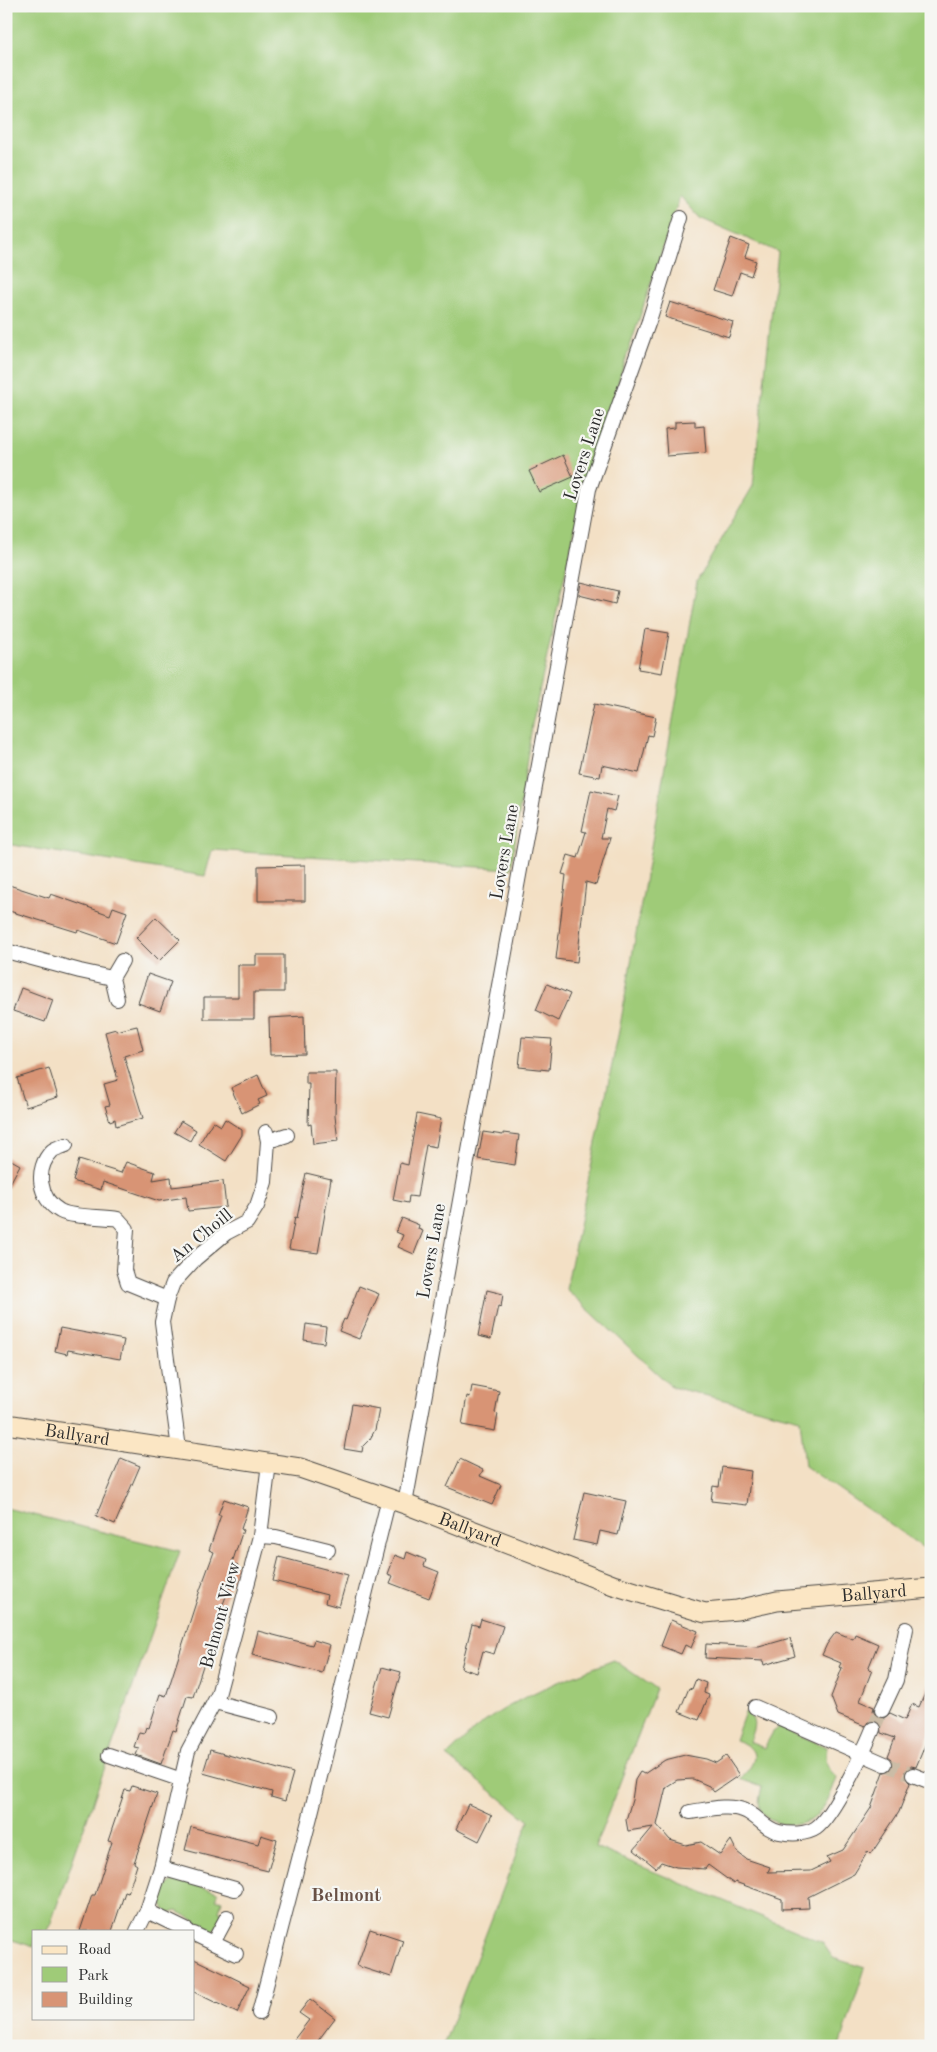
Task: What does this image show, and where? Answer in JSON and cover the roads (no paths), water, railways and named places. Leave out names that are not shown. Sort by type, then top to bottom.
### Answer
[{"type":"street","name":"Lovers Lane","points":[[259,2013],[310,1817],[397,1501],[589,489],[649,321],[681,218]]},
{"type":"street","points":[[6,951],[80,972],[112,978]]},
{"type":"street","points":[[117,999],[112,978],[122,961]]},
{"type":"street","name":"An Choill","points":[[179,1449],[162,1322],[167,1299],[173,1283],[195,1259],[226,1233],[247,1222],[257,1206],[265,1182],[267,1137],[287,1135]]},
{"type":"street","points":[[66,1145],[52,1151],[41,1170],[41,1183],[45,1196],[61,1211],[84,1216],[118,1219],[127,1230],[124,1270],[128,1283],[167,1299]]},
{"type":"street","name":"Ballyard","points":[[6,1424],[300,1468],[397,1501],[613,1585],[705,1613],[737,1610],[777,1602],[931,1588]]},
{"type":"street","name":"Belmont View","points":[[138,1930],[147,1911],[161,1868],[188,1752],[218,1695],[260,1536],[269,1463]]},
{"type":"street","points":[[260,1536],[276,1537],[328,1550]]},
{"type":"street","points":[[882,1710],[896,1680],[906,1629]]},
{"type":"street","points":[[214,1702],[272,1717]]},
{"type":"street","points":[[755,1708],[885,1764]]},
{"type":"street","points":[[690,1812],[728,1808],[744,1810],[765,1826],[778,1832],[799,1834],[816,1828],[830,1813],[874,1729]]},
{"type":"street","points":[[109,1755],[182,1780]]},
{"type":"street","points":[[913,1775],[931,1782]]},
{"type":"street","points":[[161,1868],[234,1889]]},
{"type":"street","points":[[147,1911],[186,1930]]},
{"type":"street","points":[[213,1943],[227,1917]]},
{"type":"street","points":[[195,1934],[236,1954]]},
{"type":"tunnel","points":[[873,1729],[882,1710]]},
{"type":"tunnel","points":[[885,1764],[913,1775]]},
{"type":"district","name":"Belmont","points":[[346,1894]]}]
